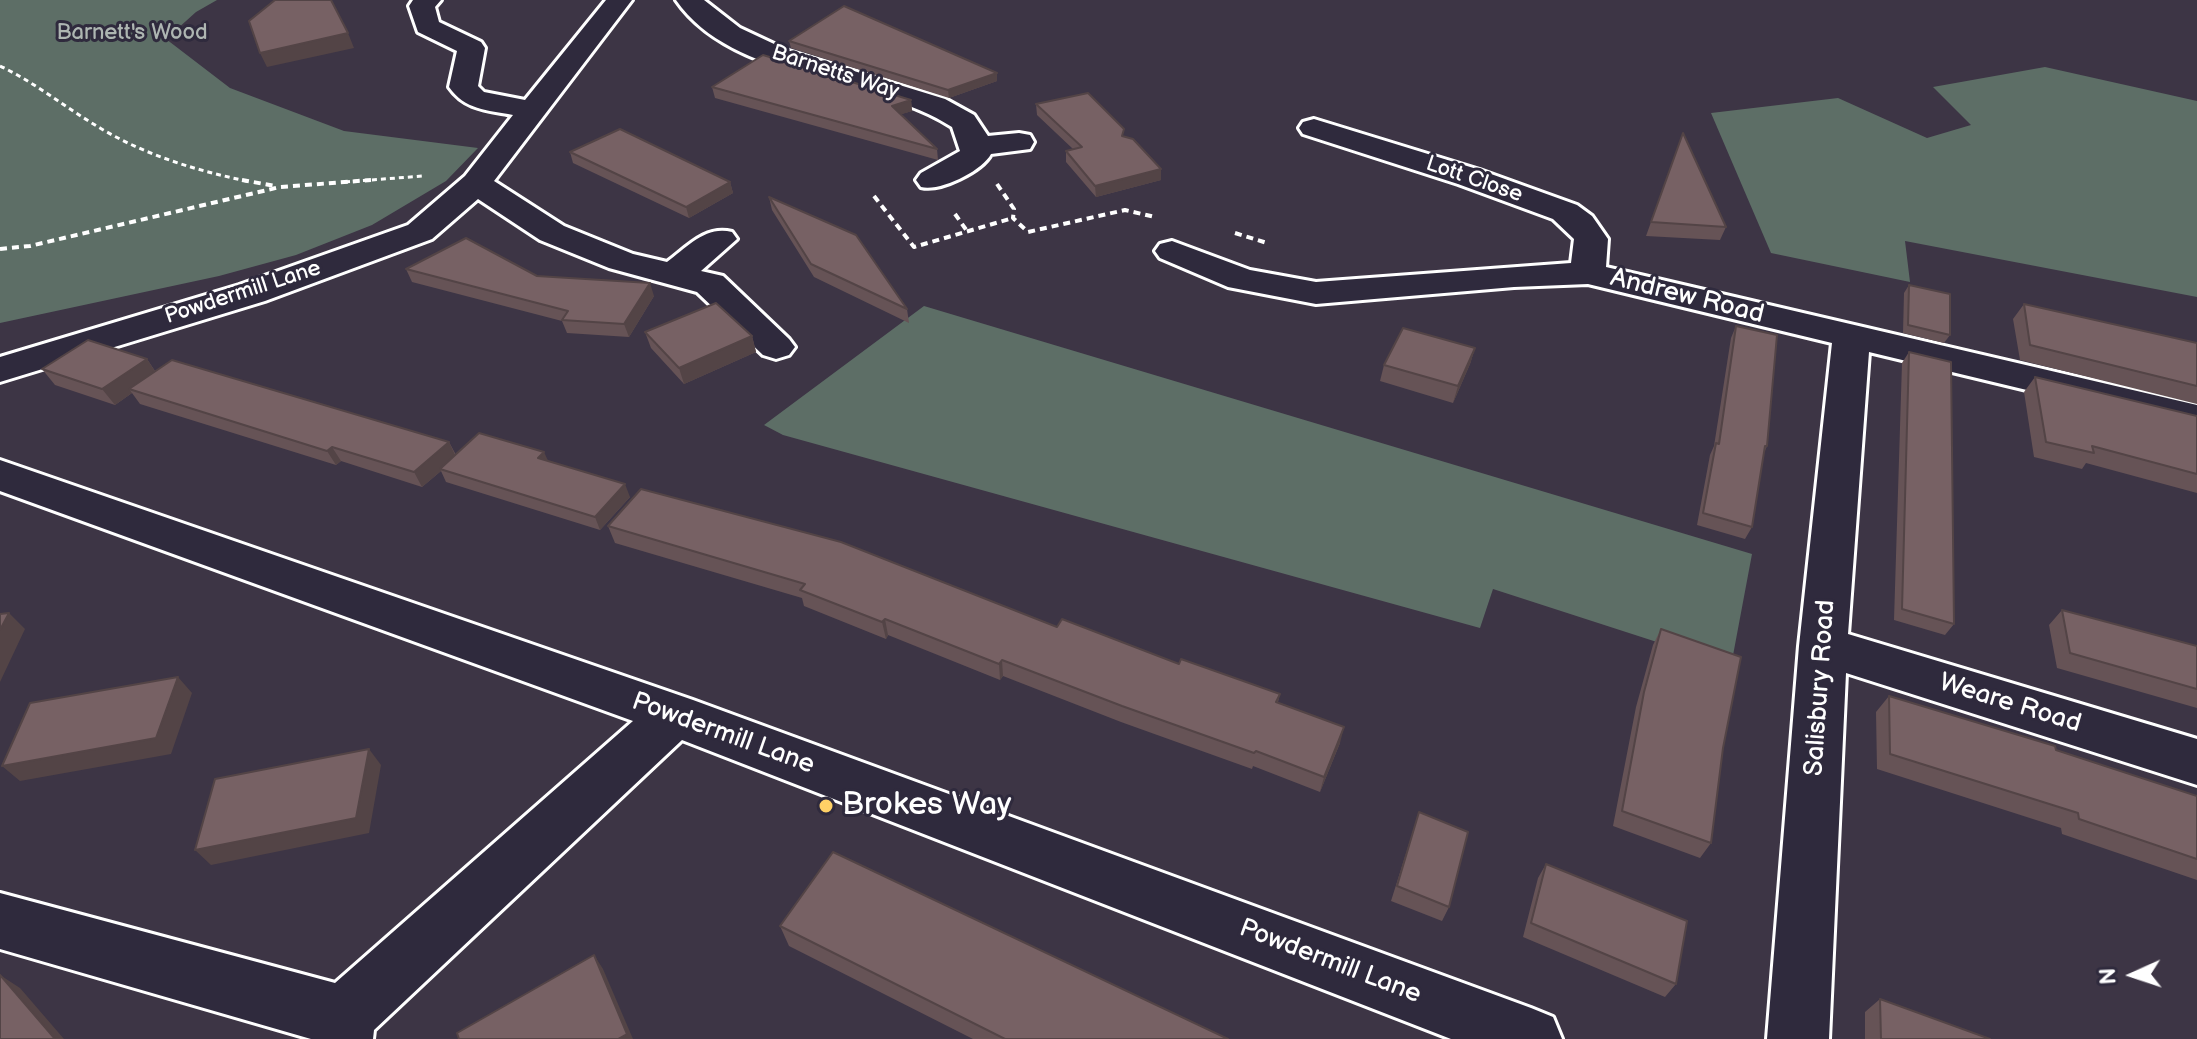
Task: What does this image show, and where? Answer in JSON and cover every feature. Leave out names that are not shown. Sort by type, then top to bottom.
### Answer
[{"type":"street","points":[[428,0],[422,6],[427,26],[471,48],[463,87],[474,99],[531,110]]},
{"type":"street","name":"Powdermill Lane","points":[[0,370],[252,293],[420,232],[480,177],[619,0]]},
{"type":"street","points":[[626,0],[639,1]]},
{"type":"street","name":"Barnetts Way","points":[[689,0],[725,30],[785,60],[905,95],[938,108],[964,122],[975,146]]},
{"type":"street","name":"Lott Close","points":[[1314,128],[1469,177],[1565,212],[1580,223],[1591,239],[1588,273]]},
{"type":"street","points":[[932,180],[976,155],[975,146],[1019,142]]},
{"type":"street","points":[[480,177],[552,233],[621,261],[710,284],[776,347]]},
{"type":"street","points":[[673,275],[720,239]]},
{"type":"street","name":"Andrew Road","points":[[1172,251],[1241,279],[1316,293],[1514,276],[1588,273],[2197,418]]},
{"type":"street","name":"Salisbury Road","points":[[1798,1039],[1823,646],[1851,337]]},
{"type":"street","name":"Powdermill Lane","points":[[0,475],[675,715],[1531,1039]]},
{"type":"street","name":"Weare Road","points":[[1823,646],[2197,762]]},
{"type":"street","points":[[0,921],[343,1027],[675,715]]},
{"type":"path","points":[[0,66],[18,74],[103,130],[165,158],[219,177],[280,187]]},
{"type":"path","points":[[0,249],[30,246],[280,187],[480,177]]},
{"type":"path","points":[[874,196],[914,247],[1013,218]]},
{"type":"path","points":[[955,214],[967,231]]},
{"type":"green space","name":"Barnett's Wood","points":[[0,0],[217,0],[196,12],[166,39],[230,88],[344,131],[478,148],[446,181],[372,225],[296,255],[219,276],[0,323]]},
{"type":"green space","points":[[2045,67],[2197,101],[2197,297],[1905,241],[1910,282],[1771,253],[1711,113],[1838,98],[1927,138],[1971,125],[1933,87]]},
{"type":"green space","points":[[924,306],[1752,554],[1731,666],[1493,589],[1480,628],[783,435],[764,425]]},
{"type":"building","points":[[275,0],[331,0],[348,33],[260,53],[249,21]]},
{"type":"building","points":[[844,6],[997,73],[948,90],[789,41]]},
{"type":"building","points":[[763,55],[911,100],[892,106],[937,149],[712,87]]},
{"type":"building","points":[[1088,93],[1124,129],[1122,136],[1133,139],[1161,169],[1095,186],[1066,151],[1082,147],[1036,104]]},
{"type":"building","points":[[620,129],[730,182],[686,207],[570,152]]},
{"type":"building","points":[[1683,133],[1726,227],[1651,222]]},
{"type":"building","points":[[769,197],[856,235],[907,309],[811,264]]},
{"type":"building","points":[[466,238],[537,276],[650,283],[624,324],[562,320],[568,311],[406,269]]},
{"type":"building","points":[[1909,285],[1950,294],[1950,335],[1908,325]]},
{"type":"building","points":[[716,303],[752,336],[679,368],[645,332]]},
{"type":"building","points":[[2024,304],[2197,343],[2197,386],[2030,345]]},
{"type":"building","points":[[1736,326],[1777,335],[1767,446],[1752,527],[1703,513],[1716,443],[1719,444]]},
{"type":"building","points":[[1403,328],[1475,348],[1458,386],[1384,365]]},
{"type":"building","points":[[88,340],[147,359],[102,389],[42,369]]},
{"type":"building","points":[[1909,352],[1951,362],[1954,624],[1902,609]]},
{"type":"building","points":[[172,360],[449,442],[414,472],[332,447],[327,451],[129,389]]},
{"type":"building","points":[[2035,377],[2197,416],[2197,474],[2092,446],[2094,453],[2046,442]]},
{"type":"building","points":[[479,433],[544,452],[538,458],[625,484],[595,517],[440,469]]},
{"type":"building","points":[[641,489],[841,542],[1057,627],[1062,619],[1179,664],[1181,659],[1280,694],[1276,702],[1344,727],[1324,777],[1002,660],[999,664],[885,619],[882,622],[800,590],[805,584],[608,526]]},
{"type":"building","points":[[2062,610],[2197,646],[2197,689],[2070,653]]},
{"type":"building","points":[[9,613],[0,630],[0,614]]},
{"type":"building","points":[[1661,629],[1741,657],[1723,748],[1711,843],[1622,811],[1644,692]]},
{"type":"building","points":[[178,677],[156,738],[2,766],[30,703]]},
{"type":"building","points":[[1889,696],[2055,746],[2056,750],[2197,796],[2197,859],[2079,819],[2078,813],[1890,754]]},
{"type":"building","points":[[369,749],[356,818],[195,850],[215,779]]},
{"type":"building","points":[[1419,812],[1468,832],[1449,907],[1397,886]]},
{"type":"building","points":[[833,852],[1228,1039],[1005,1039],[780,926]]},
{"type":"building","points":[[1546,864],[1687,921],[1676,984],[1531,923]]},
{"type":"building","points":[[594,955],[627,1034],[618,1039],[459,1039],[457,1033]]},
{"type":"building","points":[[0,975],[55,1039],[0,1039]]},
{"type":"building","points":[[1880,999],[1990,1039],[1881,1039]]},
{"type":"place","name":"Brokes Way","points":[[826,806]]}]
